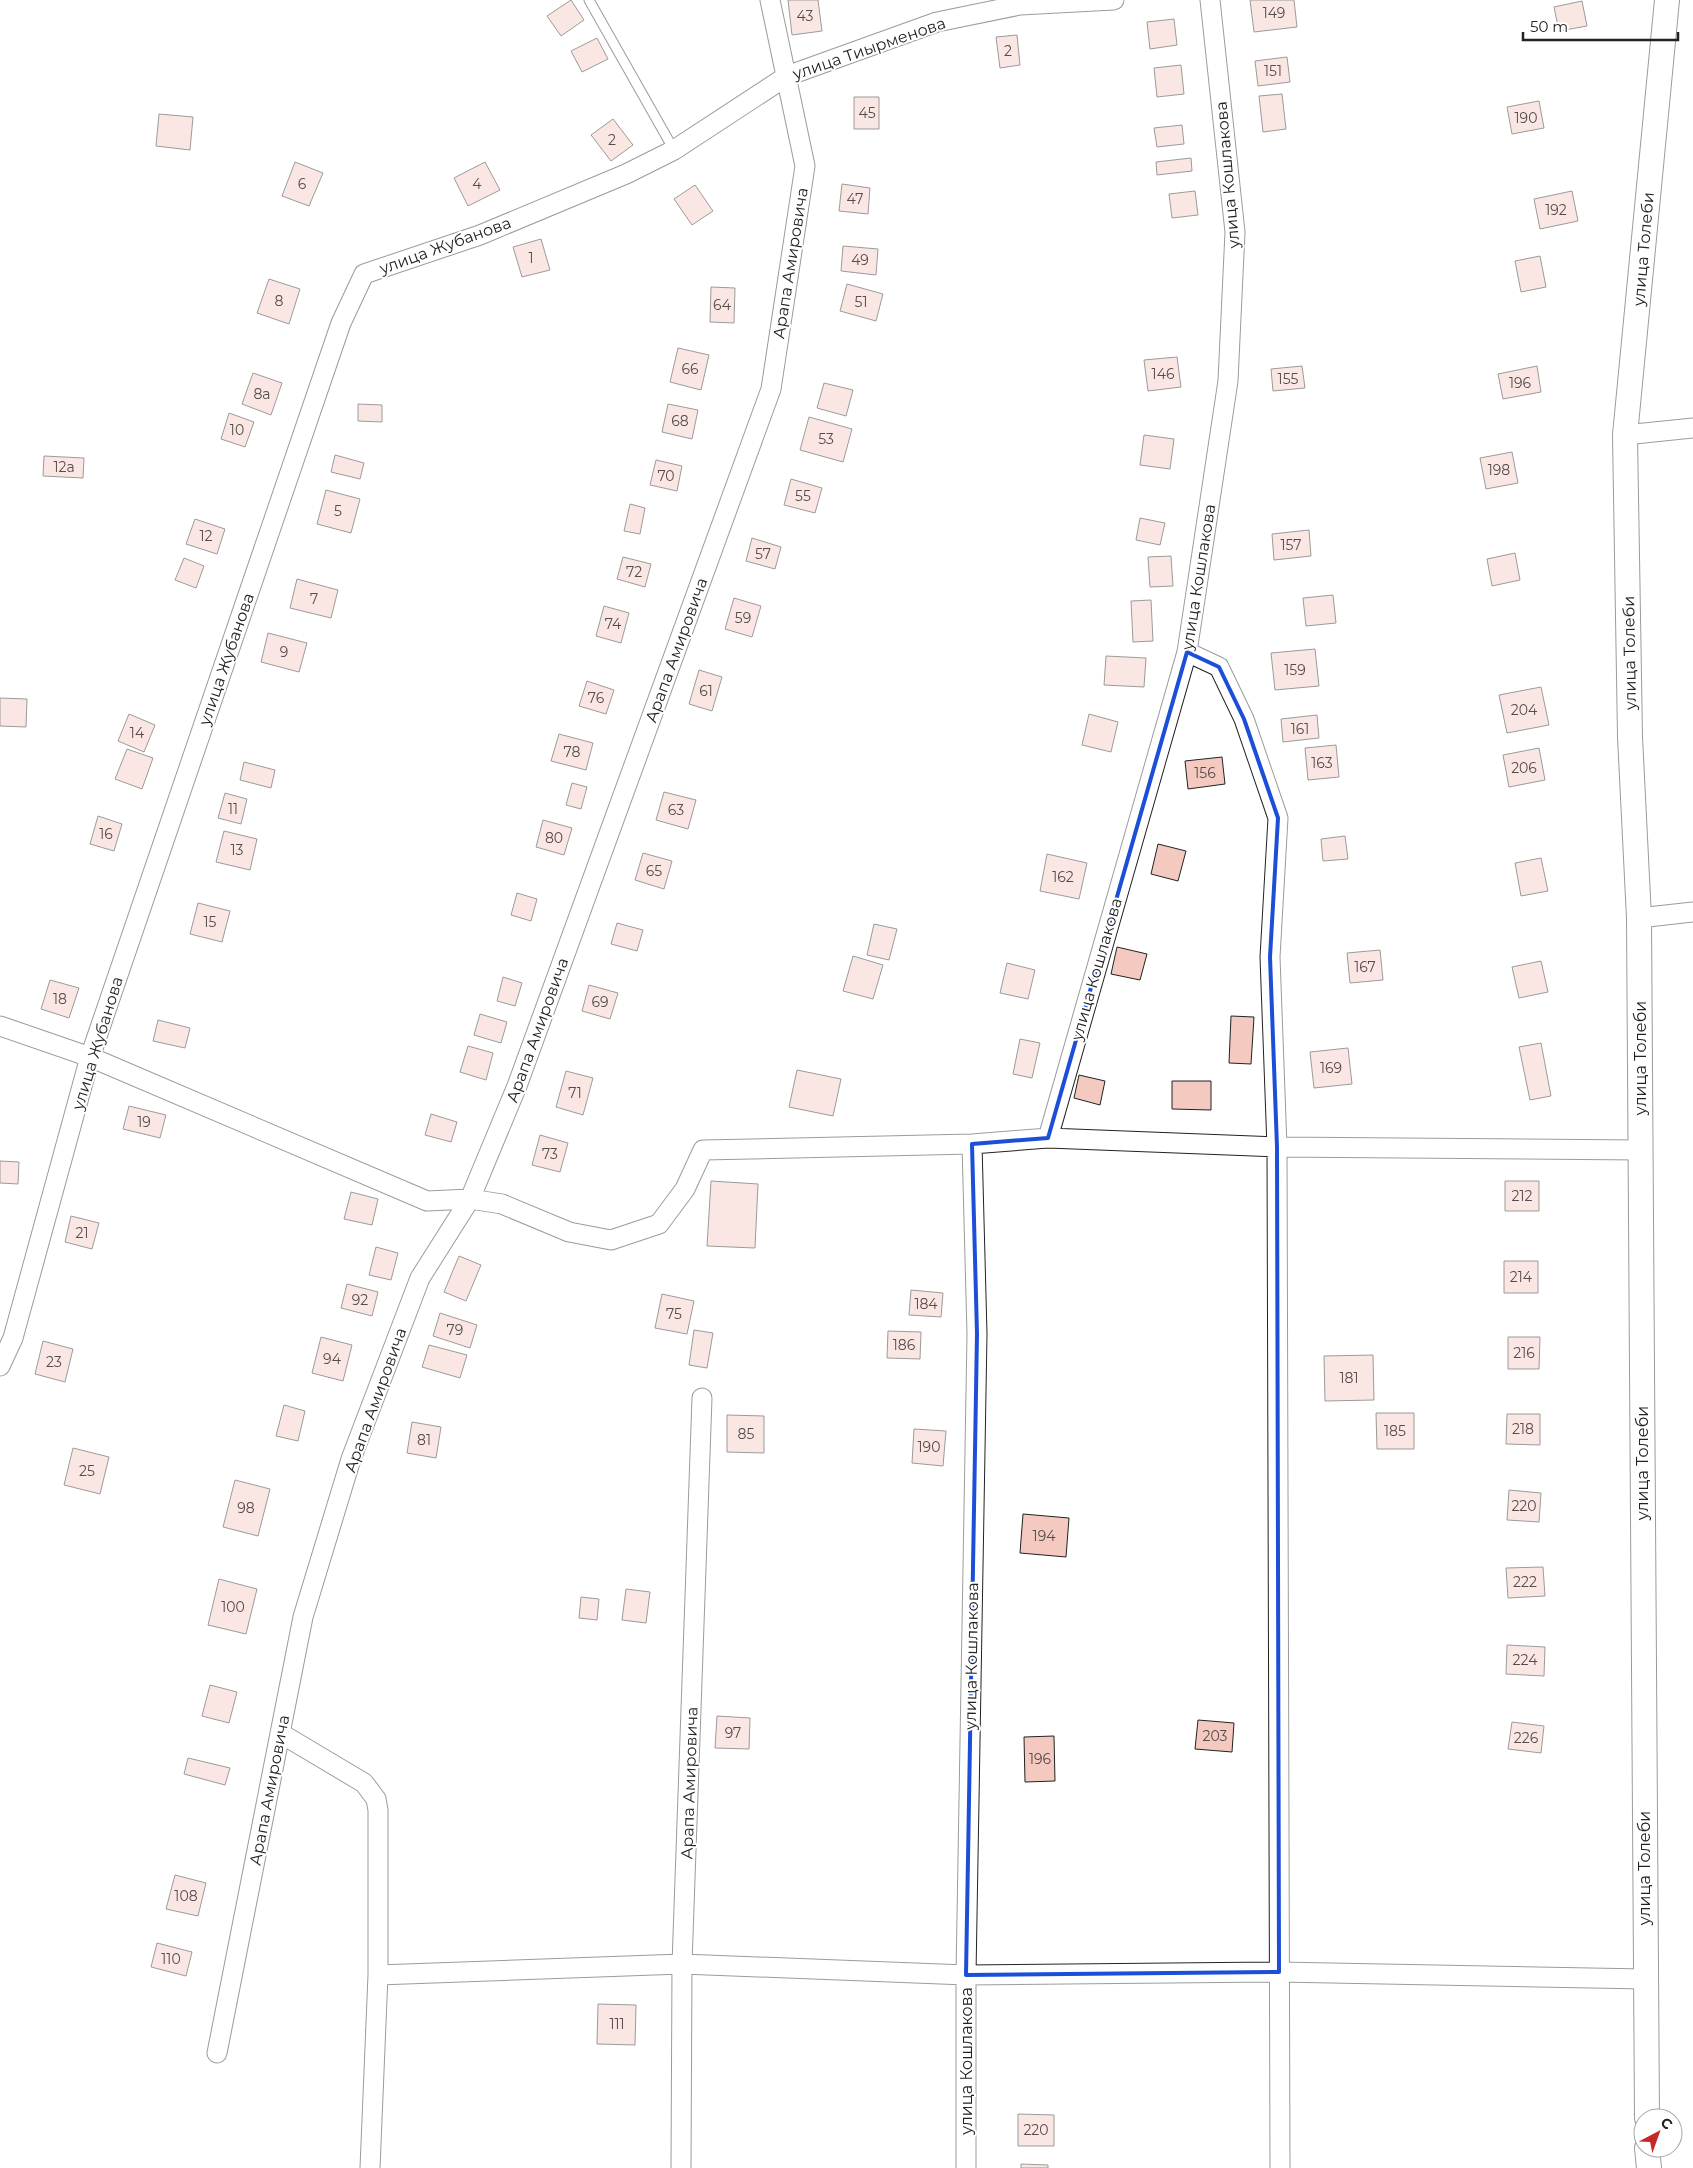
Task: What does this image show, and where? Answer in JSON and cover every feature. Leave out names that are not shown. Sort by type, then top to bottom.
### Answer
[{"type":"street","name":"Арапа Амировича","points":[[217,2053],[303,1618],[351,1459],[420,1278],[470,1199],[517,1086],[771,389],[805,166],[770,0]]},
{"type":"street","name":"улица Тиырменова","points":[[674,150],[787,76],[937,22],[1020,5],[1114,0]]},
{"type":"street","name":"улица Кошлакова","points":[[1048,1138],[1187,652],[1228,381],[1235,232],[1210,0]]},
{"type":"street","name":"улица Толеби","points":[[1646,2108],[1639,918],[1630,737],[1626,435],[1667,0]]},
{"type":"street","name":"улица Жубанова","points":[[0,1366],[13,1338],[90,1057],[341,323],[364,274],[480,235],[626,174],[674,150]]},
{"type":"street","points":[[1626,435],[1693,428]]},
{"type":"street","points":[[1187,652],[1219,667],[1244,720],[1278,818],[1270,957],[1277,1147],[1280,2168]]},
{"type":"street","points":[[1639,918],[1693,912]]},
{"type":"street","points":[[0,1026],[90,1057],[427,1201],[470,1199],[502,1204],[570,1232],[611,1240],[659,1224],[685,1189],[703,1150],[972,1144],[1048,1138],[1277,1147],[1640,1150]]},
{"type":"street","name":"улица Кошлакова","points":[[966,2168],[966,1975],[977,1334],[972,1144]]},
{"type":"street","name":"Арапа Амировича","points":[[681,2168],[682,1964],[702,1398]]},
{"type":"street","points":[[280,1733],[364,1783],[376,1799],[378,1810],[378,1975],[370,2168]]},
{"type":"street","points":[[378,1975],[682,1964],[966,1975],[1279,1972],[1645,1979]]},
{"type":"lane","points":[[589,0],[674,150]]},
{"type":"highlighted area","points":[[1187,652],[1219,667],[1244,719],[1278,818],[1270,957],[1277,1147],[1279,1972],[966,1975],[977,1334],[972,1144],[1048,1138]]},
{"type":"building","points":[[571,0],[584,20],[561,36],[547,16]]},
{"type":"building","points":[[788,0],[818,0],[822,31],[792,35]]},
{"type":"building","points":[[1250,0],[1294,0],[1297,27],[1254,32]]},
{"type":"building","points":[[1582,1],[1587,26],[1559,31],[1554,7]]},
{"type":"building","points":[[1174,19],[1177,45],[1150,49],[1147,22]]},
{"type":"building","points":[[1017,35],[1020,65],[1000,68],[996,37]]},
{"type":"building","points":[[597,38],[608,59],[582,72],[571,51]]},
{"type":"building","points":[[1287,57],[1290,82],[1258,86],[1255,61]]},
{"type":"building","points":[[1181,65],[1184,94],[1157,97],[1154,68]]},
{"type":"building","points":[[1282,94],[1286,129],[1263,132],[1259,96]]},
{"type":"building","points":[[854,97],[879,97],[879,129],[854,129]]},
{"type":"building","points":[[1539,101],[1544,128],[1512,134],[1507,107]]},
{"type":"building","points":[[159,114],[193,117],[190,150],[156,146]]},
{"type":"building","points":[[613,119],[633,145],[611,161],[591,135]]},
{"type":"building","points":[[1182,125],[1184,144],[1157,147],[1154,128]]},
{"type":"building","points":[[1191,158],[1192,171],[1157,175],[1156,162]]},
{"type":"building","points":[[295,162],[323,173],[309,206],[282,196]]},
{"type":"building","points":[[485,162],[500,190],[468,206],[454,178]]},
{"type":"building","points":[[842,184],[870,188],[868,214],[839,211]]},
{"type":"building","points":[[695,185],[713,211],[692,225],[674,199]]},
{"type":"building","points":[[1195,191],[1198,215],[1172,218],[1169,194]]},
{"type":"building","points":[[1572,191],[1578,221],[1540,229],[1534,199]]},
{"type":"building","points":[[541,239],[550,270],[522,277],[513,247]]},
{"type":"building","points":[[843,246],[878,249],[876,275],[841,271]]},
{"type":"building","points":[[1540,256],[1546,287],[1521,292],[1515,261]]},
{"type":"building","points":[[269,279],[300,289],[289,324],[257,313]]},
{"type":"building","points":[[847,284],[883,294],[876,321],[840,311]]},
{"type":"building","points":[[711,287],[735,288],[734,323],[710,322]]},
{"type":"building","points":[[678,348],[709,355],[701,390],[670,382]]},
{"type":"building","points":[[1177,357],[1181,387],[1148,391],[1144,360]]},
{"type":"building","points":[[1302,366],[1305,388],[1273,391],[1271,369]]},
{"type":"building","points":[[1537,366],[1541,392],[1503,399],[1498,374]]},
{"type":"building","points":[[253,373],[282,383],[271,415],[242,404]]},
{"type":"building","points":[[824,383],[853,390],[846,416],[817,408]]},
{"type":"building","points":[[358,404],[382,405],[382,422],[358,421]]},
{"type":"building","points":[[668,404],[698,410],[692,439],[662,432]]},
{"type":"building","points":[[229,413],[254,422],[245,447],[221,439]]},
{"type":"building","points":[[809,417],[852,429],[843,462],[800,450]]},
{"type":"building","points":[[1144,435],[1174,439],[1170,469],[1140,465]]},
{"type":"building","points":[[1512,452],[1518,483],[1486,489],[1480,458]]},
{"type":"building","points":[[335,455],[364,463],[360,479],[331,472]]},
{"type":"building","points":[[44,456],[84,458],[83,478],[43,476]]},
{"type":"building","points":[[656,460],[682,466],[677,491],[650,485]]},
{"type":"building","points":[[791,479],[822,488],[815,513],[784,505]]},
{"type":"building","points":[[326,490],[360,499],[351,533],[317,524]]},
{"type":"building","points":[[630,504],[645,508],[640,534],[624,531]]},
{"type":"building","points":[[1140,518],[1165,523],[1160,545],[1136,540]]},
{"type":"building","points":[[195,519],[225,529],[217,554],[186,544]]},
{"type":"building","points":[[1309,530],[1311,556],[1274,560],[1272,534]]},
{"type":"building","points":[[752,538],[781,547],[775,569],[746,561]]},
{"type":"building","points":[[1515,553],[1520,580],[1492,586],[1487,559]]},
{"type":"building","points":[[1171,556],[1173,586],[1150,587],[1148,557]]},
{"type":"building","points":[[623,557],[651,564],[645,587],[617,579]]},
{"type":"building","points":[[184,558],[204,566],[196,588],[175,580]]},
{"type":"building","points":[[297,579],[338,590],[331,618],[290,608]]},
{"type":"building","points":[[1333,595],[1336,623],[1306,626],[1303,598]]},
{"type":"building","points":[[734,598],[761,606],[752,637],[725,629]]},
{"type":"building","points":[[1151,600],[1153,641],[1133,642],[1131,601]]},
{"type":"building","points":[[604,606],[629,613],[621,643],[596,636]]},
{"type":"building","points":[[268,633],[307,643],[299,672],[261,662]]},
{"type":"building","points":[[1315,649],[1319,686],[1275,690],[1271,653]]},
{"type":"building","points":[[1106,656],[1146,658],[1144,687],[1104,685]]},
{"type":"building","points":[[699,670],[722,677],[712,711],[689,704]]},
{"type":"building","points":[[587,681],[614,690],[606,714],[579,706]]},
{"type":"building","points":[[1541,687],[1549,725],[1507,733],[1499,695]]},
{"type":"building","points":[[0,698],[27,699],[26,727],[0,726]]},
{"type":"building","points":[[129,714],[155,725],[144,752],[118,741]]},
{"type":"building","points":[[1089,714],[1118,722],[1111,752],[1082,745]]},
{"type":"building","points":[[1317,715],[1319,738],[1283,742],[1281,719]]},
{"type":"building","points":[[559,734],[593,743],[586,770],[551,761]]},
{"type":"building","points":[[1336,745],[1339,777],[1308,780],[1305,748]]},
{"type":"building","points":[[1539,748],[1545,780],[1509,787],[1503,755]]},
{"type":"building","points":[[127,749],[153,758],[142,789],[115,779]]},
{"type":"building","points":[[1222,757],[1225,784],[1188,789],[1185,761]]},
{"type":"building","points":[[244,762],[275,770],[271,788],[240,780]]},
{"type":"building","points":[[572,783],[587,787],[581,809],[566,805]]},
{"type":"building","points":[[664,792],[696,800],[688,829],[656,820]]},
{"type":"building","points":[[225,793],[247,799],[241,824],[218,818]]},
{"type":"building","points":[[98,816],[122,824],[114,851],[90,844]]},
{"type":"building","points":[[543,820],[572,828],[564,855],[536,847]]},
{"type":"building","points":[[224,831],[257,839],[250,870],[216,862]]},
{"type":"building","points":[[1345,836],[1348,859],[1323,861],[1321,839]]},
{"type":"building","points":[[1158,844],[1186,851],[1178,881],[1151,874]]},
{"type":"building","points":[[643,853],[672,861],[664,889],[635,880]]},
{"type":"building","points":[[1047,854],[1087,863],[1079,899],[1040,891]]},
{"type":"building","points":[[1541,858],[1548,891],[1521,896],[1515,863]]},
{"type":"building","points":[[517,893],[537,899],[531,921],[511,915]]},
{"type":"building","points":[[198,903],[230,911],[222,942],[190,934]]},
{"type":"building","points":[[617,923],[643,930],[637,951],[611,944]]},
{"type":"building","points":[[874,924],[897,929],[889,960],[867,955]]},
{"type":"building","points":[[1117,947],[1147,954],[1140,980],[1111,974]]},
{"type":"building","points":[[1380,950],[1383,980],[1350,983],[1347,953]]},
{"type":"building","points":[[853,956],[883,965],[873,999],[843,991]]},
{"type":"building","points":[[1541,961],[1548,992],[1519,998],[1512,967]]},
{"type":"building","points":[[1007,963],[1035,970],[1028,999],[1000,993]]},
{"type":"building","points":[[503,977],[522,983],[515,1006],[497,1001]]},
{"type":"building","points":[[50,980],[79,988],[69,1018],[41,1009]]},
{"type":"building","points":[[589,985],[618,993],[610,1019],[582,1011]]},
{"type":"building","points":[[480,1014],[507,1022],[501,1043],[474,1035]]},
{"type":"building","points":[[1231,1016],[1254,1017],[1251,1064],[1229,1063]]},
{"type":"building","points":[[158,1020],[190,1028],[185,1048],[153,1041]]},
{"type":"building","points":[[1020,1039],[1040,1043],[1032,1078],[1013,1074]]},
{"type":"building","points":[[1541,1043],[1551,1096],[1530,1100],[1519,1047]]},
{"type":"building","points":[[468,1046],[493,1053],[486,1080],[460,1072]]},
{"type":"building","points":[[1348,1048],[1352,1084],[1314,1088],[1310,1052]]},
{"type":"building","points":[[797,1070],[841,1079],[833,1116],[789,1107]]},
{"type":"building","points":[[566,1071],[593,1078],[583,1115],[556,1107]]},
{"type":"building","points":[[1079,1075],[1105,1081],[1100,1105],[1074,1098]]},
{"type":"building","points":[[1172,1081],[1211,1081],[1211,1110],[1172,1109]]},
{"type":"building","points":[[129,1106],[166,1115],[160,1138],[123,1129]]},
{"type":"building","points":[[431,1114],[457,1122],[451,1142],[425,1135]]},
{"type":"building","points":[[540,1135],[568,1143],[560,1172],[532,1165]]},
{"type":"building","points":[[0,1161],[19,1162],[18,1184],[0,1183]]},
{"type":"building","points":[[711,1181],[758,1184],[755,1248],[707,1246]]},
{"type":"building","points":[[1505,1181],[1539,1181],[1539,1211],[1505,1211]]},
{"type":"building","points":[[351,1192],[378,1199],[372,1225],[344,1219]]},
{"type":"building","points":[[71,1216],[99,1223],[92,1249],[65,1242]]},
{"type":"building","points":[[376,1247],[398,1253],[391,1280],[369,1275]]},
{"type":"building","points":[[459,1256],[481,1265],[466,1301],[444,1292]]},
{"type":"building","points":[[1504,1261],[1538,1261],[1538,1293],[1504,1293]]},
{"type":"building","points":[[347,1284],[378,1292],[372,1316],[341,1308]]},
{"type":"building","points":[[911,1290],[943,1293],[941,1317],[909,1315]]},
{"type":"building","points":[[662,1294],[694,1301],[687,1334],[655,1328]]},
{"type":"building","points":[[440,1313],[477,1325],[470,1348],[433,1336]]},
{"type":"building","points":[[694,1330],[713,1333],[707,1368],[689,1365]]},
{"type":"building","points":[[888,1331],[921,1332],[920,1359],[887,1358]]},
{"type":"building","points":[[321,1337],[352,1345],[343,1381],[312,1373]]},
{"type":"building","points":[[1508,1337],[1540,1337],[1539,1369],[1508,1369]]},
{"type":"building","points":[[43,1341],[73,1349],[65,1382],[35,1374]]},
{"type":"building","points":[[429,1345],[467,1355],[460,1378],[422,1367]]},
{"type":"building","points":[[1373,1355],[1374,1400],[1325,1401],[1324,1356]]},
{"type":"building","points":[[284,1405],[305,1411],[298,1441],[276,1436]]},
{"type":"building","points":[[1376,1413],[1414,1413],[1414,1449],[1377,1449]]},
{"type":"building","points":[[1507,1414],[1540,1414],[1540,1445],[1506,1444]]},
{"type":"building","points":[[727,1415],[764,1416],[764,1453],[727,1452]]},
{"type":"building","points":[[412,1422],[441,1427],[436,1458],[407,1453]]},
{"type":"building","points":[[914,1429],[946,1431],[943,1466],[912,1463]]},
{"type":"building","points":[[73,1448],[109,1457],[100,1494],[64,1485]]},
{"type":"building","points":[[235,1480],[270,1489],[258,1536],[223,1527]]},
{"type":"building","points":[[1509,1490],[1541,1493],[1539,1522],[1507,1520]]},
{"type":"building","points":[[1023,1514],[1069,1518],[1066,1557],[1020,1553]]},
{"type":"building","points":[[1543,1567],[1545,1596],[1508,1598],[1506,1568]]},
{"type":"building","points":[[219,1579],[257,1589],[246,1634],[208,1625]]},
{"type":"building","points":[[626,1589],[650,1592],[646,1623],[622,1620]]},
{"type":"building","points":[[581,1597],[599,1599],[597,1620],[579,1618]]},
{"type":"building","points":[[1507,1645],[1545,1647],[1544,1676],[1506,1674]]},
{"type":"building","points":[[210,1685],[237,1692],[229,1723],[202,1716]]},
{"type":"building","points":[[717,1716],[750,1718],[749,1749],[715,1748]]},
{"type":"building","points":[[1198,1720],[1234,1723],[1232,1752],[1195,1749]]},
{"type":"building","points":[[1512,1722],[1544,1726],[1541,1753],[1508,1749]]},
{"type":"building","points":[[1054,1736],[1055,1781],[1025,1782],[1024,1737]]},
{"type":"building","points":[[188,1758],[230,1768],[225,1785],[184,1774]]},
{"type":"building","points":[[175,1875],[206,1883],[198,1916],[166,1909]]},
{"type":"building","points":[[157,1943],[192,1952],[186,1976],[151,1967]]},
{"type":"building","points":[[598,2004],[636,2005],[635,2045],[597,2044]]},
{"type":"building","points":[[1018,2114],[1054,2115],[1054,2146],[1018,2146]]},
{"type":"building","points":[[1021,2164],[1048,2165],[1048,2168],[1021,2168]]}]
